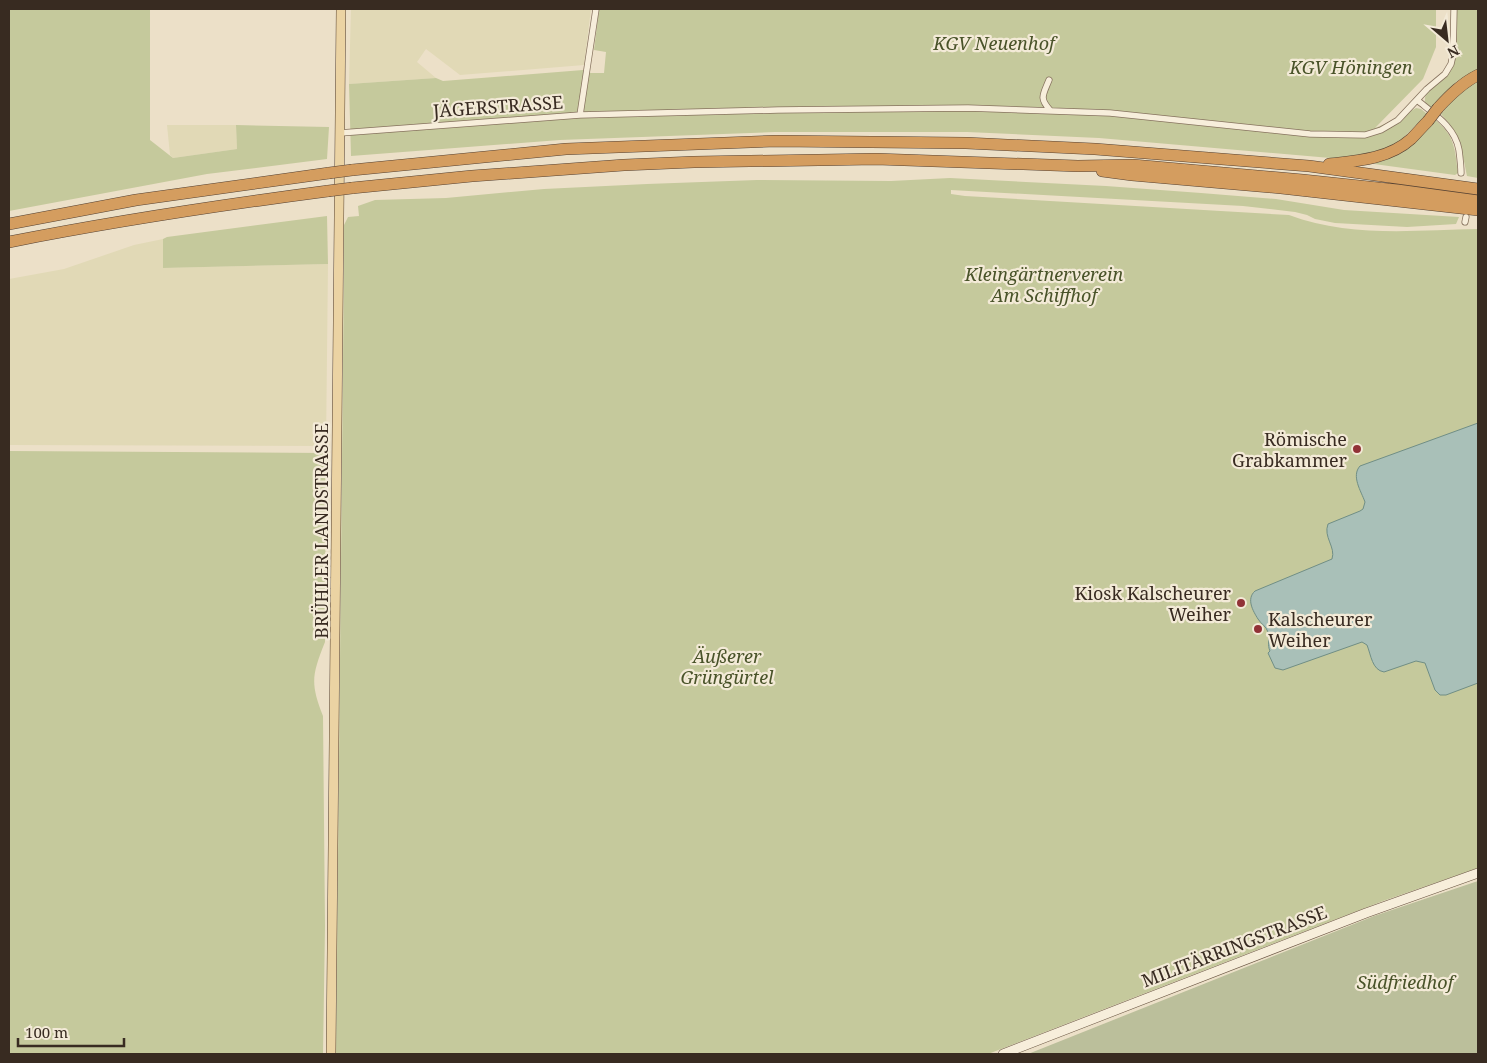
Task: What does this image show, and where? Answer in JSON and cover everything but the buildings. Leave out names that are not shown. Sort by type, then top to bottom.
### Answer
[{"type":"highway","points":[[1310,166],[1365,160],[1391,152],[1410,140],[1455,91],[1478,75]]},
{"type":"highway","points":[[9,224],[136,200],[352,170],[566,149],[776,141],[966,143],[1095,149],[1310,166],[1478,189]]},
{"type":"highway","points":[[9,242],[212,206],[352,188],[482,175],[694,162],[876,160],[1078,166],[1133,165],[1303,180],[1478,201]]},
{"type":"highway","points":[[1078,166],[1132,175],[1300,190],[1478,210]]},
{"type":"main road","name":"BRÜHLER LANDSTRASSE","points":[[331,1054],[341,9]]},
{"type":"main road","name":"MILITÄRRINGSTRASSE","points":[[1003,1054],[1366,912],[1478,873]]},
{"type":"street","name":"JÄGERSTRASSE","points":[[340,133],[580,115],[596,9]]},
{"type":"street","points":[[580,115],[778,110],[968,108],[1050,110],[1110,113],[1310,134],[1365,135],[1380,130],[1398,120],[1426,89],[1445,74],[1451,64],[1453,55],[1454,9]]},
{"type":"street","points":[[1049,80],[1043,94],[1044,103],[1050,110]]},
{"type":"street","points":[[1417,100],[1450,129],[1459,148],[1461,173]]},
{"type":"shaded area","points":[[351,9],[591,9],[584,65],[460,75],[426,49],[417,62],[436,78],[349,84]]},
{"type":"shaded area","points":[[167,125],[236,125],[237,149],[173,158],[170,155]]},
{"type":"shaded area","points":[[163,239],[163,268],[328,264],[326,446],[9,445],[9,279],[64,269],[134,245]]},
{"type":"green space","points":[[9,9],[150,9],[150,140],[173,158],[237,149],[236,125],[329,127],[327,159],[207,174],[9,211]]},
{"type":"green space","points":[[599,9],[1436,9],[1436,47],[1423,79],[1375,128],[1397,119],[1416,108],[1421,109],[1427,114],[1397,144],[1379,152],[1342,159],[1099,138],[967,132],[775,132],[560,140],[351,156],[349,84],[436,78],[443,81],[583,70],[591,73],[604,73],[606,52],[594,50]]},
{"type":"green space","points":[[1456,9],[1478,9],[1478,71],[1457,81],[1431,108],[1425,102],[1427,92],[1452,67]]},
{"type":"green space","points":[[1478,80],[1478,178],[1467,176],[1459,143],[1452,128],[1441,114],[1454,98]]},
{"type":"green space","points":[[1435,120],[1447,131],[1450,137],[1455,150],[1458,173],[1455,175],[1374,164],[1387,159]]},
{"type":"green space","name":"Äußerer Grüngürtel","points":[[950,178],[1201,193],[1276,199],[1344,210],[1459,217],[1456,224],[1407,227],[1335,223],[1295,212],[1243,206],[951,190],[951,194],[965,196],[1289,215],[1335,227],[1359,230],[1478,229],[1478,868],[1383,901],[988,1054],[336,1054],[344,225],[348,217],[359,216],[358,206],[375,200],[446,198],[544,189],[757,180],[891,181]]},
{"type":"green space","points":[[327,216],[328,264],[163,268],[163,239],[167,237]]},
{"type":"green space","points":[[9,451],[326,453],[325,642],[317,663],[314,679],[314,687],[323,716],[325,926],[323,1054],[9,1054]]},
{"type":"green space","name":"Südfriedhof","points":[[1478,881],[1478,1054],[1028,1054],[1374,916]]},
{"type":"water","name":"Kalscheurer Weiher","points":[[1478,423],[1478,683],[1446,695],[1440,695],[1435,690],[1425,663],[1416,661],[1384,672],[1380,671],[1372,662],[1367,645],[1362,642],[1283,670],[1275,668],[1268,653],[1270,651],[1268,632],[1258,619],[1251,605],[1252,594],[1255,591],[1332,559],[1333,555],[1327,533],[1328,524],[1363,509],[1365,502],[1356,474],[1360,466]]},
{"type":"place","name":"Römische Grabkammer","points":[[1357,449]]},
{"type":"place","name":"Kiosk Kalscheurer Weiher","points":[[1241,603]]},
{"type":"place","name":"Kalscheurer Weiher","points":[[1258,629]]},
{"type":"park label","name":"KGV Neuenhof","points":[[994,43]]},
{"type":"park label","name":"KGV Höningen","points":[[1351,67]]},
{"type":"park label","name":"Kleingärtnerverein Am Schiffhof","points":[[1044,284]]}]
